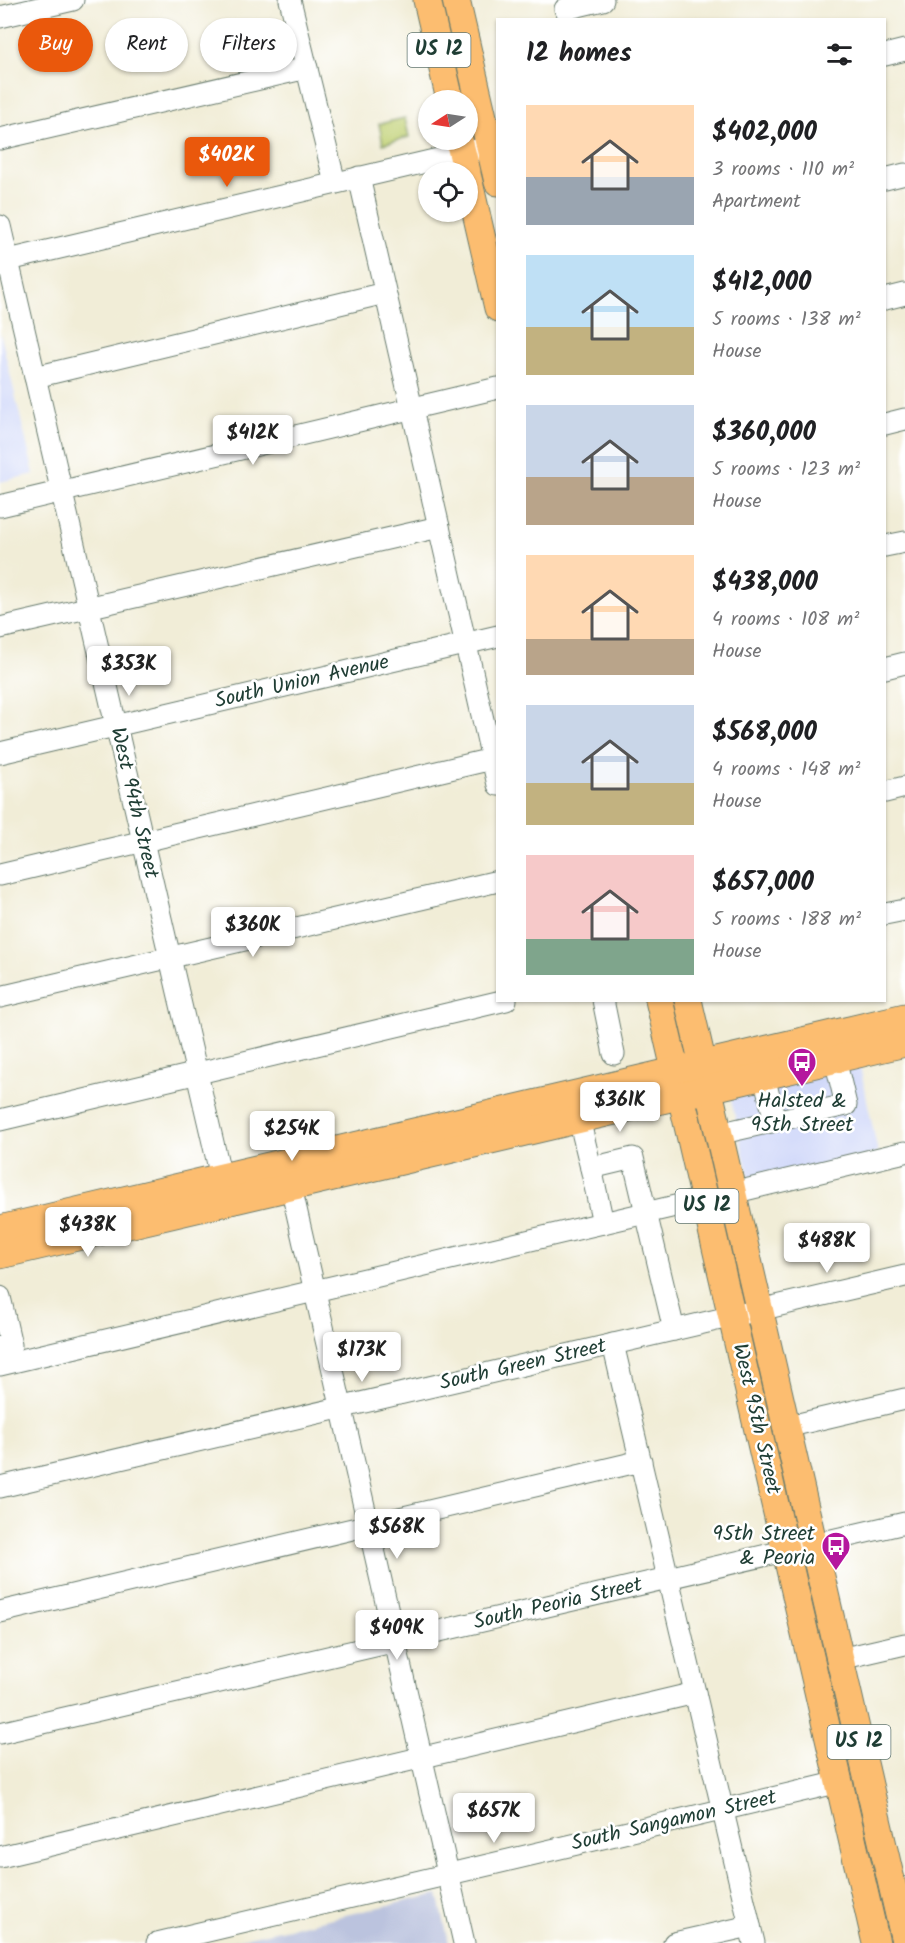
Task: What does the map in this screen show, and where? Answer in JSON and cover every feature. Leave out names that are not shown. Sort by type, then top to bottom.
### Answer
[{"type":"main road","name":"US 12","points":[[427,0],[448,90]]},
{"type":"main road","name":"US 12","points":[[456,0],[494,146],[496,164]]},
{"type":"main road","points":[[464,161],[496,299]]},
{"type":"main road","name":"West 95th Street","points":[[659,1002],[876,1943]]},
{"type":"main road","name":"West 95th Street","points":[[688,1002],[840,1659],[900,1892],[905,1941]]},
{"type":"main road","points":[[0,1229],[267,1166],[706,1077],[905,1017]]},
{"type":"main road","points":[[706,1077],[764,1076],[905,1043]]},
{"type":"main road","points":[[0,1255],[579,1119],[679,1083]]},
{"type":"street","points":[[0,17],[73,0]]},
{"type":"street","points":[[290,0],[335,183]]},
{"type":"street","points":[[565,9],[603,0]]},
{"type":"street","points":[[886,55],[905,50]]},
{"type":"street","points":[[0,139],[307,68]]},
{"type":"street","points":[[4,261],[359,177],[464,161],[494,146]]},
{"type":"street","points":[[886,179],[905,174]]},
{"type":"street","points":[[359,177],[496,776]]},
{"type":"street","name":"West 94th Street","points":[[0,226],[4,261],[35,377],[221,1177],[217,1204]]},
{"type":"street","points":[[35,377],[385,293]]},
{"type":"street","points":[[886,299],[905,294]]},
{"type":"street","points":[[0,506],[496,388]]},
{"type":"street","points":[[886,424],[905,419]]},
{"type":"street","points":[[0,628],[439,526]]},
{"type":"street","points":[[886,546],[905,542]]},
{"type":"street","name":"South Union Avenue","points":[[0,753],[496,636]]},
{"type":"street","points":[[886,668],[905,663]]},
{"type":"street","points":[[0,875],[492,759]]},
{"type":"street","points":[[886,792],[905,787]]},
{"type":"street","points":[[0,997],[496,881]]},
{"type":"street","points":[[886,914],[905,910]]},
{"type":"street","points":[[0,1120],[498,1002]]},
{"type":"street","points":[[603,1002],[614,1053]]},
{"type":"street","points":[[718,1134],[846,1105],[835,1059]]},
{"type":"street","points":[[764,1076],[775,1121]]},
{"type":"street","points":[[579,1119],[603,1224]]},
{"type":"street","points":[[732,1193],[905,1152]]},
{"type":"street","points":[[591,1168],[633,1158],[674,1330]]},
{"type":"street","points":[[267,1166],[291,1186],[464,1943]]},
{"type":"street","points":[[0,1365],[705,1199]]},
{"type":"street","name":"South Green Street","points":[[0,1487],[905,1276]]},
{"type":"street","points":[[0,1297],[11,1345],[0,1347]]},
{"type":"street","points":[[613,1344],[752,1934],[674,1943]]},
{"type":"street","points":[[786,1426],[905,1399]]},
{"type":"street","points":[[0,1612],[641,1461]]},
{"type":"street","name":"South Peoria Street","points":[[0,1733],[905,1523]]},
{"type":"street","points":[[840,1659],[905,1644]]},
{"type":"street","points":[[0,1857],[695,1693]]},
{"type":"street","name":"South Sangamon Street","points":[[157,1943],[840,1782]]},
{"type":"shaded area","points":[[0,332],[34,474],[0,482]]},
{"type":"shaded area","points":[[860,1066],[878,1153],[750,1182],[730,1095]]},
{"type":"shaded area","points":[[438,1894],[449,1943],[223,1943]]},
{"type":"green space","points":[[405,118],[409,137],[383,144],[379,124]]},
{"type":"green space","points":[[758,1352],[794,1506],[790,1508],[753,1353]]},
{"type":"green space","points":[[811,1603],[814,1603],[895,1943],[887,1943]]},
{"type":"place","name":"Halsted & 95th Street","points":[[802,1088]]},
{"type":"place","name":"95th Street & Peoria","points":[[836,1572]]}]
